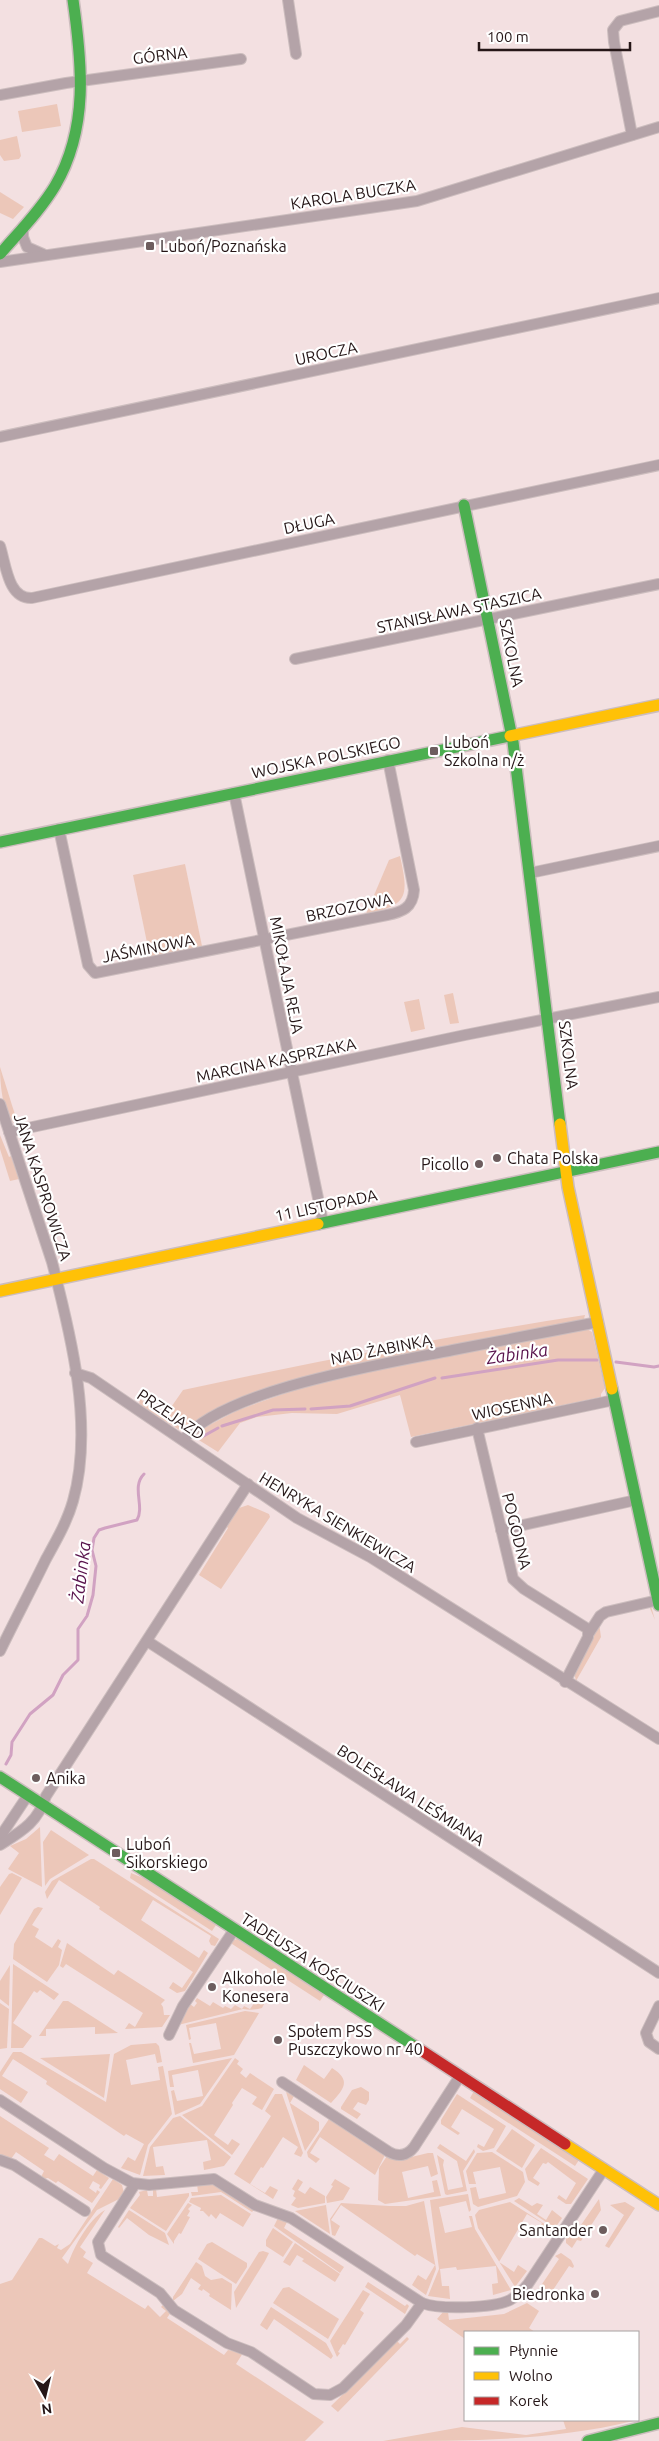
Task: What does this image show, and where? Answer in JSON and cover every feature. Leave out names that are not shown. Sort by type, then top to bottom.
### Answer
[{"type":"street","points":[[0,254],[50,192],[64,167],[78,128],[83,80],[73,0]]},
{"type":"street","points":[[288,0],[296,54]]},
{"type":"street","points":[[632,135],[614,42],[615,26],[625,20],[659,11]]},
{"type":"street","name":"GÓRNA","points":[[0,95],[83,80],[241,60]]},
{"type":"street","name":"KAROLA BUCZKA","points":[[0,262],[417,201],[659,127]]},
{"type":"street","points":[[23,227],[23,237],[27,247],[44,255]]},
{"type":"street","name":"UROCZA","points":[[0,437],[659,298]]},
{"type":"street","name":"DŁUGA","points":[[0,546],[15,592],[22,597],[32,598],[659,464]]},
{"type":"street","name":"SZKOLNA","points":[[464,506],[512,735],[568,1187],[658,1602]]},
{"type":"street","name":"STANISŁAWA STASZICA","points":[[295,659],[659,584]]},
{"type":"street","name":"WOJSKA POLSKIEGO","points":[[0,842],[659,705]]},
{"type":"street","name":"BRZOZOWA","points":[[265,940],[393,914],[408,907],[414,890],[388,760]]},
{"type":"street","name":"MIKOŁAJA REJA","points":[[234,793],[323,1222]]},
{"type":"street","name":"JAŚMINOWA","points":[[59,829],[88,964],[95,973],[265,940]]},
{"type":"street","points":[[530,873],[659,846]]},
{"type":"street","name":"MARCINA KASPRZAKA","points":[[9,1132],[548,1018],[659,997]]},
{"type":"street","name":"JANA KASPROWICZA","points":[[0,1104],[3,1121],[9,1132],[56,1279],[75,1373],[81,1447],[80,1469],[73,1502],[0,1651]]},
{"type":"street","name":"11 LISTOPADA","points":[[0,1291],[659,1152]]},
{"type":"street","name":"NAD ŻABINKĄ","points":[[183,1440],[196,1427],[230,1409],[322,1377],[598,1322]]},
{"type":"street","name":"PRZEJAZD","points":[[75,1373],[91,1378],[248,1484]]},
{"type":"street","name":"WIOSENNA","points":[[416,1442],[614,1400]]},
{"type":"street","name":"POGODNA","points":[[478,1428],[512,1576],[515,1582],[585,1626],[588,1633]]},
{"type":"street","name":"HENRYKA SIENKIEWICZA","points":[[0,1845],[30,1826],[44,1806],[46,1796],[248,1484],[297,1518],[370,1558],[565,1682],[659,1739]]},
{"type":"street","points":[[501,1530],[636,1500]]},
{"type":"street","points":[[565,1682],[588,1633],[600,1616],[606,1612],[658,1602]]},
{"type":"street","name":"BOLESŁAWA LEŚMIANA","points":[[147,1641],[659,1973]]},
{"type":"street","name":"TADEUSZA KOŚCIUSZKI","points":[[0,1777],[659,2204]]},
{"type":"street","points":[[0,1837],[28,1795]]},
{"type":"street","points":[[169,2035],[183,2006],[234,1930]]},
{"type":"street","points":[[659,2006],[646,2033],[649,2042],[659,2049]]},
{"type":"street","points":[[282,2082],[398,2155],[408,2153],[414,2147],[460,2076]]},
{"type":"street","points":[[0,2100],[104,2168],[135,2184],[149,2185],[214,2179],[255,2205],[291,2218],[422,2303],[433,2307],[448,2308],[502,2302],[518,2295],[528,2284],[604,2169]]},
{"type":"street","points":[[0,2160],[14,2165],[85,2211]]},
{"type":"street","points":[[135,2184],[98,2242],[99,2252],[103,2257],[160,2293],[170,2307],[188,2319],[227,2343],[251,2352],[318,2396],[330,2395],[343,2388],[399,2332],[422,2303]]},
{"type":"street","points":[[588,2441],[659,2423]]},
{"type":"street","points":[[628,2441],[659,2432]]},
{"type":"shaded area","points":[[57,104],[61,126],[22,132],[18,111]]},
{"type":"shaded area","points":[[17,136],[21,156],[19,159],[4,161],[0,155],[0,140]]},
{"type":"shaded area","points":[[0,192],[24,207],[13,219],[0,213]]},
{"type":"shaded area","points":[[400,856],[404,881],[402,897],[398,903],[390,907],[366,914],[389,860]]},
{"type":"shaded area","points":[[185,864],[202,946],[150,957],[133,875]]},
{"type":"shaded area","points":[[453,993],[459,1023],[450,1024],[444,995]]},
{"type":"shaded area","points":[[419,999],[425,1029],[411,1032],[404,1002]]},
{"type":"shaded area","points":[[0,1067],[17,1121],[14,1123],[4,1105]]},
{"type":"shaded area","points":[[0,1135],[9,1157],[11,1156],[19,1179],[10,1181],[0,1149]]},
{"type":"shaded area","points":[[585,1315],[584,1319],[319,1373],[229,1402],[181,1431],[139,1405],[140,1399],[165,1416],[183,1390],[484,1331]]},
{"type":"shaded area","points":[[587,1329],[592,1332],[605,1388],[601,1397],[411,1437],[400,1395],[337,1414],[292,1413],[257,1417],[240,1423],[218,1452],[194,1437],[200,1430],[238,1410],[326,1379]]},
{"type":"shaded area","points":[[248,1505],[269,1514],[270,1517],[221,1589],[199,1575],[228,1528],[226,1526],[236,1509]]},
{"type":"shaded area","points":[[648,1605],[651,1606],[655,1620],[649,1606],[609,1615],[599,1623],[601,1637],[576,1681],[574,1672],[601,1618],[608,1614]]},
{"type":"shaded area","points":[[40,1827],[42,1887],[8,1869],[19,1853],[10,1846],[26,1839]]},
{"type":"shaded area","points":[[51,1830],[89,1855],[50,1879],[45,1886],[43,1842]]},
{"type":"shaded area","points":[[94,1859],[219,1939],[215,1946],[211,1945],[209,1941],[211,1936],[153,1900],[141,1920],[199,1958],[204,1950],[208,1953],[185,1991],[177,1993],[169,1988],[173,1982],[182,1988],[193,1972],[99,1909],[100,1907],[59,1880],[47,1899],[45,1892],[52,1881]]},
{"type":"shaded area","points":[[12,1873],[22,1878],[0,1915],[0,1887],[9,1874]]},
{"type":"shaded area","points":[[131,1873],[148,1880],[216,1925],[212,1931],[130,1878]]},
{"type":"shaded area","points":[[38,1907],[43,1908],[32,1925],[39,1929],[35,1937],[52,1948],[58,1939],[61,1941],[58,1947],[62,1950],[59,1965],[47,1982],[13,1959],[14,1944],[34,1909]]},
{"type":"shaded area","points":[[237,1939],[324,1995],[320,2001],[229,1942]]},
{"type":"shaded area","points":[[67,1943],[114,1975],[118,1970],[165,2000],[161,2004],[164,2015],[170,2015],[162,2027],[125,2029],[129,2023],[135,2027],[143,2013],[66,1964],[63,1968],[60,1966]]},
{"type":"shaded area","points":[[13,1964],[59,1994],[54,2000],[40,1990],[37,1993],[34,1991],[13,2023],[32,2036],[23,2048],[11,2048]]},
{"type":"shaded area","points":[[10,1965],[9,2006],[0,1999],[0,1981]]},
{"type":"shaded area","points":[[197,1998],[210,2006],[213,2002],[223,2008],[225,2006],[231,2009],[235,2005],[242,2009],[244,2006],[250,2009],[257,1999],[264,2004],[260,2009],[253,2010],[243,2009],[178,2025],[190,2004],[194,2007],[197,2003],[195,2001]]},
{"type":"shaded area","points":[[63,2001],[68,2001],[118,2033],[95,2034],[95,2027],[46,2029],[46,2036],[39,2036]]},
{"type":"shaded area","points":[[0,2003],[9,2009],[7,2048],[0,2049]]},
{"type":"shaded area","points":[[245,2011],[259,2013],[234,2055],[193,2063],[189,2043],[191,2043],[194,2054],[221,2049],[216,2023],[189,2028],[191,2039],[189,2040],[186,2025]]},
{"type":"shaded area","points":[[156,2043],[159,2046],[162,2062],[157,2063],[155,2054],[126,2060],[131,2085],[160,2080],[158,2067],[163,2066],[172,2114],[148,2145],[140,2175],[121,2168],[128,2157],[135,2161],[144,2144],[126,2134],[124,2136],[46,2084],[47,2081],[13,2059],[2,2076],[28,2092],[21,2103],[0,2089],[0,2072],[13,2052],[21,2052],[106,2102],[114,2054],[131,2045]]},
{"type":"shaded area","points":[[110,2054],[104,2098],[40,2058]]},
{"type":"shaded area","points":[[232,2058],[200,2104],[175,2115],[171,2091],[174,2090],[177,2101],[203,2096],[198,2070],[172,2075],[174,2087],[170,2087],[168,2071]]},
{"type":"shaded area","points":[[235,2058],[239,2061],[237,2064],[243,2069],[240,2073],[246,2078],[250,2073],[274,2089],[262,2110],[252,2104],[257,2097],[242,2088],[232,2103],[233,2105],[214,2135],[228,2145],[232,2139],[240,2144],[232,2155],[182,2115],[202,2106]]},
{"type":"shaded area","points":[[304,2065],[324,2079],[332,2068],[342,2076],[344,2084],[340,2093],[331,2103],[296,2080]]},
{"type":"shaded area","points":[[361,2087],[369,2092],[369,2100],[366,2105],[358,2102],[353,2109],[361,2114],[357,2119],[341,2109],[341,2107],[352,2090]]},
{"type":"shaded area","points":[[474,2091],[579,2160],[575,2166],[470,2098]]},
{"type":"shaded area","points":[[286,2092],[294,2096],[290,2103],[319,2122],[319,2130],[305,2151]]},
{"type":"shaded area","points":[[275,2094],[282,2094],[303,2153],[301,2157],[294,2154],[298,2147],[283,2137],[263,2168],[261,2167],[250,2184],[265,2193],[270,2186],[278,2190],[273,2199],[234,2174],[271,2116],[265,2111]]},
{"type":"shaded area","points":[[457,2094],[506,2126],[494,2148],[483,2151],[477,2147],[478,2144],[484,2147],[494,2129],[462,2109],[451,2127],[460,2133],[458,2135],[441,2124],[441,2120]]},
{"type":"shaded area","points":[[0,2116],[49,2148],[44,2155],[54,2161],[59,2154],[93,2176],[97,2170],[109,2178],[101,2189],[99,2188],[100,2185],[93,2181],[89,2188],[96,2193],[97,2190],[100,2192],[92,2203],[58,2181],[56,2183],[48,2178],[43,2179],[41,2177],[44,2171],[16,2152],[11,2159],[0,2156]]},
{"type":"shaded area","points":[[180,2116],[231,2157],[224,2166],[204,2170],[203,2162],[211,2160],[207,2140],[153,2147],[156,2167],[163,2166],[165,2175],[143,2176],[150,2147],[173,2118]]},
{"type":"shaded area","points":[[329,2119],[385,2155],[375,2175],[320,2137],[310,2153],[320,2159],[316,2163],[308,2157],[307,2152]]},
{"type":"shaded area","points":[[512,2129],[535,2145],[522,2168],[496,2151]]},
{"type":"shaded area","points":[[440,2144],[466,2161],[474,2149],[475,2152],[463,2171],[467,2191],[445,2194],[437,2155],[444,2160],[443,2165],[448,2190],[463,2187],[457,2161],[437,2148]]},
{"type":"shaded area","points":[[541,2148],[588,2179],[571,2204],[566,2204],[557,2198],[559,2195],[566,2200],[576,2183],[548,2162],[546,2164],[543,2163],[533,2178],[540,2183],[538,2186],[528,2180],[525,2169]]},
{"type":"shaded area","points":[[492,2152],[523,2172],[525,2182],[517,2196],[478,2207],[473,2204],[470,2188],[476,2187],[479,2199],[506,2193],[500,2167],[473,2172],[476,2184],[469,2184],[466,2171],[477,2153]]},
{"type":"shaded area","points":[[433,2153],[438,2174],[431,2177],[428,2166],[402,2172],[408,2198],[434,2192],[432,2181],[437,2180],[441,2196],[385,2204],[378,2200],[379,2168],[387,2156],[399,2160]]},
{"type":"shaded area","points":[[113,2179],[122,2185],[124,2193],[119,2199],[97,2210],[62,2258],[68,2264],[87,2227],[105,2210],[80,2247],[86,2252],[83,2257],[93,2263],[87,2273],[145,2309],[148,2305],[160,2317],[166,2311],[161,2307],[163,2305],[171,2312],[167,2318],[224,2355],[228,2350],[243,2353],[236,2364],[324,2422],[305,2441],[0,2441],[0,2284],[12,2280],[39,2238],[55,2246],[59,2244],[57,2248],[61,2250],[70,2244]]},
{"type":"shaded area","points":[[298,2179],[303,2182],[298,2190],[305,2194],[310,2187],[325,2196],[325,2203],[298,2208],[291,2205],[296,2198],[293,2196],[295,2191],[292,2189]]},
{"type":"shaded area","points":[[335,2179],[350,2188],[343,2200],[327,2203],[326,2197]]},
{"type":"shaded area","points":[[212,2183],[254,2210],[252,2212],[221,2192],[192,2196],[191,2192],[198,2192],[197,2184]]},
{"type":"shaded area","points":[[153,2189],[156,2189],[157,2197],[189,2193],[189,2196],[166,2231],[130,2208],[140,2195],[139,2192],[147,2190],[148,2196],[153,2196]]},
{"type":"shaded area","points":[[468,2194],[471,2210],[469,2212],[466,2201],[439,2207],[445,2233],[472,2227],[469,2216],[472,2216],[475,2229],[511,2290],[493,2295],[492,2284],[498,2283],[496,2266],[457,2270],[456,2267],[440,2269],[442,2286],[449,2286],[450,2299],[428,2296],[439,2269],[430,2200]]},
{"type":"shaded area","points":[[221,2195],[251,2214],[243,2227],[220,2213],[216,2219],[211,2214],[209,2217],[203,2211],[200,2211],[201,2208],[189,2202],[191,2198]]},
{"type":"shaded area","points":[[519,2198],[532,2206],[537,2203],[543,2205],[537,2214],[546,2220],[552,2210],[562,2218],[555,2228],[514,2201]]},
{"type":"shaded area","points":[[599,2199],[601,2210],[581,2241],[577,2240],[572,2248],[566,2243],[566,2234],[572,2238]]},
{"type":"shaded area","points":[[424,2201],[436,2269],[426,2295],[412,2285],[418,2275],[426,2280],[435,2265],[417,2254],[415,2256],[341,2205],[331,2220],[340,2226],[335,2236],[332,2235],[330,2219],[341,2203],[406,2206]]},
{"type":"shaded area","points":[[510,2202],[554,2230],[549,2237],[538,2230],[542,2223],[527,2214],[499,2262],[478,2228],[475,2215],[479,2210]]},
{"type":"shaded area","points":[[625,2202],[635,2208],[609,2248],[605,2246],[624,2215],[610,2205]]},
{"type":"shaded area","points":[[188,2203],[192,2205],[188,2209],[190,2211],[187,2216],[190,2217],[181,2234],[179,2233],[174,2241],[174,2244],[167,2234]]},
{"type":"shaded area","points":[[326,2205],[330,2234],[295,2211]]},
{"type":"shaded area","points":[[129,2210],[165,2233],[169,2245],[149,2235],[127,2218],[119,2228]]},
{"type":"shaded area","points":[[278,2218],[287,2222],[284,2228],[344,2267],[340,2273],[274,2226]]},
{"type":"shaded area","points":[[273,2228],[293,2242],[283,2257],[266,2246],[266,2240]]},
{"type":"shaded area","points":[[212,2242],[247,2263],[247,2267],[236,2284],[198,2259],[207,2244]]},
{"type":"shaded area","points":[[295,2243],[340,2274],[335,2282],[302,2261],[304,2259],[297,2255],[290,2266],[283,2262]]},
{"type":"shaded area","points":[[259,2252],[269,2253],[236,2308],[234,2292]]},
{"type":"shaded area","points":[[561,2253],[571,2260],[574,2266],[573,2268],[569,2266],[549,2296],[538,2290],[559,2259],[555,2256]]},
{"type":"shaded area","points":[[196,2262],[202,2266],[205,2276],[211,2280],[222,2278],[232,2284],[231,2310],[209,2296],[210,2294],[203,2289],[202,2291],[198,2289],[201,2285],[191,2278],[182,2294],[173,2301],[173,2297]]},
{"type":"shaded area","points":[[500,2262],[514,2272],[518,2265],[527,2271],[515,2287]]},
{"type":"shaded area","points":[[368,2282],[405,2306],[407,2304],[409,2306],[405,2314],[365,2287]]},
{"type":"shaded area","points":[[289,2287],[339,2319],[328,2339],[273,2303],[283,2288]]},
{"type":"shaded area","points":[[363,2290],[370,2294],[360,2310],[364,2313],[345,2345],[343,2344],[338,2352],[340,2353],[337,2357],[330,2341]]},
{"type":"shaded area","points":[[527,2303],[539,2311],[529,2328],[534,2331],[464,2331],[464,2338],[437,2319],[443,2312],[448,2312],[449,2320],[504,2314]]},
{"type":"shaded area","points":[[271,2307],[326,2343],[333,2356],[331,2359],[274,2319],[267,2330],[260,2325]]},
{"type":"shaded area","points":[[407,2337],[409,2339],[338,2412],[331,2406],[397,2341],[400,2344]]},
{"type":"shaded area","points":[[563,2421],[633,2421],[571,2433],[540,2436],[446,2441],[383,2441],[462,2427],[526,2435],[566,2429]]},
{"type":"waterway","name":"Żabinka","points":[[442,1378],[558,1360],[597,1360]]},
{"type":"waterway","name":"Żabinka","points":[[616,1362],[659,1366]]},
{"type":"waterway","name":"Żabinka","points":[[311,1409],[350,1406],[435,1378]]},
{"type":"waterway","name":"Żabinka","points":[[222,1426],[273,1410],[305,1409]]},
{"type":"waterway","name":"Żabinka","points":[[200,1438],[218,1428]]},
{"type":"waterway","name":"Żabinka","points":[[6,1764],[11,1755],[12,1742],[30,1714],[53,1695],[63,1675],[78,1660],[78,1629],[87,1616],[93,1595],[96,1566],[92,1550],[94,1538],[99,1530],[137,1520],[140,1509],[138,1491],[140,1479],[144,1474]]},
{"type":"traffic: fast","points":[[0,254],[43,204],[55,186],[66,164],[73,141],[80,95],[79,47],[73,0]]},
{"type":"traffic: fast","points":[[464,505],[513,742],[560,1124]]},
{"type":"traffic: fast","points":[[0,842],[510,736]]},
{"type":"traffic: fast","points":[[318,1224],[659,1152]]},
{"type":"traffic: fast","points":[[612,1389],[659,1605]]},
{"type":"traffic: fast","points":[[0,1777],[416,2047]]},
{"type":"traffic: fast","points":[[588,2441],[659,2423]]},
{"type":"traffic: slow","points":[[510,736],[659,705]]},
{"type":"traffic: slow","points":[[560,1124],[568,1187],[612,1389]]},
{"type":"traffic: slow","points":[[0,1291],[318,1224]]},
{"type":"traffic: slow","points":[[565,2144],[659,2205]]},
{"type":"traffic: jam","points":[[416,2047],[565,2144]]},
{"type":"place","name":"Luboń/Poznańska","points":[[150,246]]},
{"type":"place","name":"Luboń Szkolna n/ż","points":[[434,751]]},
{"type":"place","name":"Chata Polska","points":[[497,1158]]},
{"type":"place","name":"Picollo","points":[[479,1164]]},
{"type":"place","name":"Anika","points":[[36,1778]]},
{"type":"place","name":"Luboń Sikorskiego","points":[[116,1853]]},
{"type":"place","name":"Alkohole Konesera","points":[[212,1987]]},
{"type":"place","name":"Społem PSS Puszczykowo nr 40","points":[[278,2040]]},
{"type":"place","name":"Santander","points":[[603,2230]]},
{"type":"place","name":"Biedronka","points":[[595,2294]]}]
